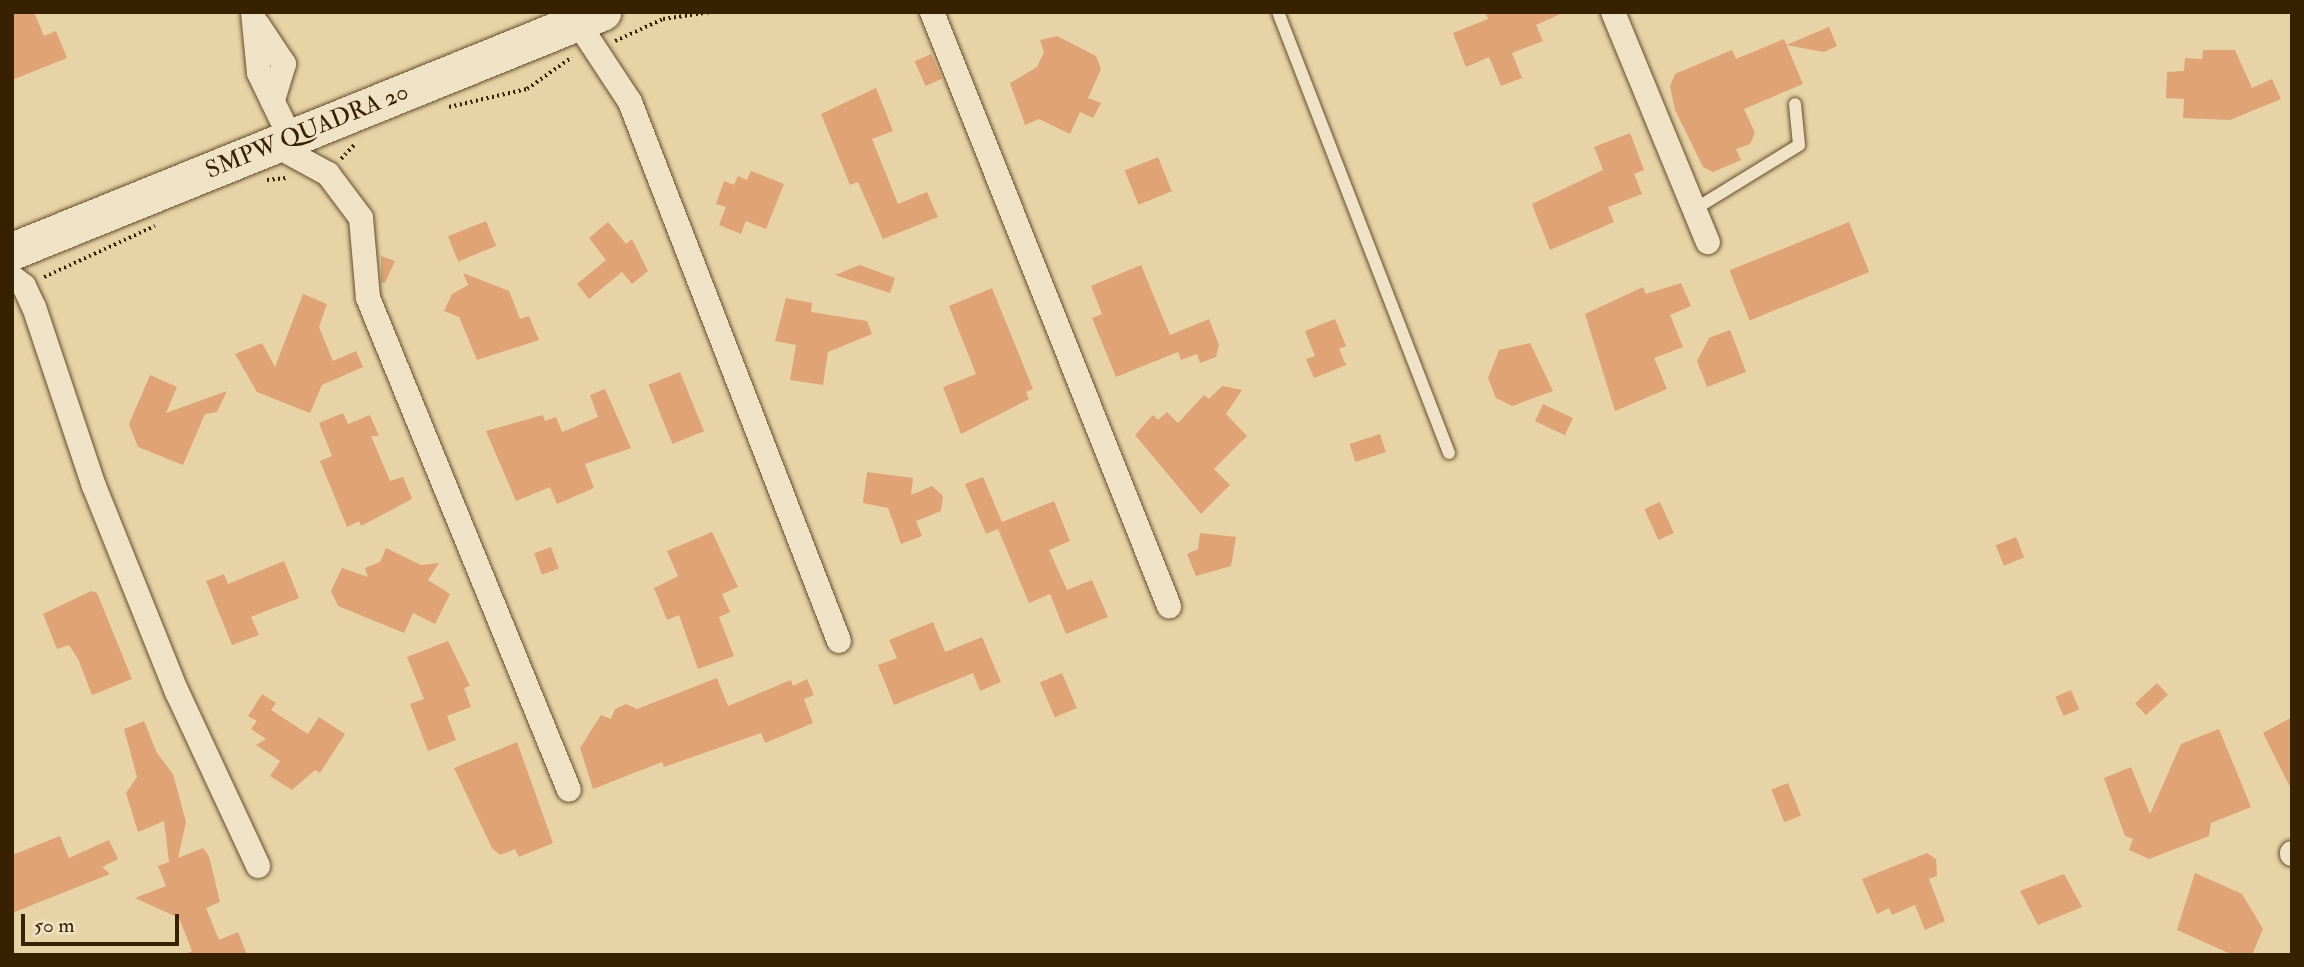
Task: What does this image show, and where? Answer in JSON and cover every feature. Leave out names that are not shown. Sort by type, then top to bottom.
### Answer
[{"type":"street","points":[[932,12],[1168,606]]},
{"type":"street","points":[[1613,12],[1708,242]]},
{"type":"street","points":[[255,19],[256,62],[274,101],[282,141],[328,174],[361,218],[368,298],[569,790]]},
{"type":"street","name":"SMPW QUADRA 20","points":[[19,258],[282,141],[595,22]]},
{"type":"street","points":[[595,22],[631,102],[839,641]]},
{"type":"street","points":[[19,258],[94,486],[177,692],[258,866]]},
{"type":"lane","points":[[1278,12],[1450,453]]},
{"type":"lane","points":[[1695,209],[1799,145],[1795,104]]},
{"type":"path","points":[[439,110],[527,89],[575,55],[595,22],[663,19],[709,12]]},
{"type":"path","points":[[256,181],[328,174],[357,142]]},
{"type":"path","points":[[19,258],[161,222]]},
{"type":"building","points":[[12,12],[34,12],[44,36],[56,31],[67,58],[12,80]]},
{"type":"building","points":[[1485,12],[1565,12],[1536,25],[1543,41],[1512,53],[1522,78],[1501,86],[1489,57],[1466,67],[1453,33],[1488,19]]},
{"type":"building","points":[[1829,27],[1837,46],[1824,52],[1786,45]]},
{"type":"building","points":[[1057,36],[1096,56],[1101,69],[1088,98],[1101,103],[1093,118],[1080,112],[1070,134],[1039,119],[1025,125],[1010,83],[1037,67],[1044,52],[1040,40]]},
{"type":"building","points":[[1784,39],[1803,84],[1744,109],[1755,133],[1750,144],[1736,149],[1741,160],[1713,172],[1703,167],[1675,110],[1670,86],[1675,74],[1732,50],[1736,59]]},
{"type":"building","points":[[2203,50],[2235,50],[2252,88],[2272,79],[2281,99],[2230,120],[2183,118],[2184,99],[2166,98],[2167,72],[2184,71],[2185,58],[2202,59]]},
{"type":"building","points":[[931,54],[942,79],[926,86],[915,61]]},
{"type":"building","points":[[876,88],[893,131],[872,139],[898,204],[927,192],[938,217],[883,239],[858,182],[850,185],[821,114]]},
{"type":"building","points":[[1630,133],[1644,170],[1634,174],[1642,194],[1608,207],[1614,222],[1550,250],[1532,204],[1603,170],[1594,147]]},
{"type":"building","points":[[1158,157],[1172,191],[1138,205],[1125,170]]},
{"type":"building","points":[[751,171],[784,184],[766,229],[746,221],[741,234],[719,225],[726,207],[716,204],[724,181],[734,185],[738,176],[747,180]]},
{"type":"building","points":[[486,221],[496,246],[458,261],[448,236]]},
{"type":"building","points":[[608,222],[626,244],[632,239],[648,271],[632,284],[622,272],[589,299],[577,284],[606,260],[589,238]]},
{"type":"building","points":[[1849,222],[1869,272],[1750,320],[1729,270]]},
{"type":"building","points":[[381,256],[395,261],[385,283],[381,282]]},
{"type":"building","points":[[860,265],[895,278],[890,293],[835,275]]},
{"type":"building","points":[[1141,265],[1170,335],[1209,319],[1219,345],[1216,357],[1200,363],[1197,354],[1181,360],[1178,352],[1116,377],[1092,318],[1102,314],[1091,286]]},
{"type":"building","points":[[463,273],[509,291],[520,319],[529,316],[539,340],[477,360],[459,317],[444,311],[452,294],[468,285]]},
{"type":"building","points":[[1681,283],[1691,306],[1670,315],[1683,347],[1654,358],[1667,389],[1615,411],[1585,314],[1643,287],[1646,294]]},
{"type":"building","points":[[992,288],[1033,389],[1026,392],[1029,399],[961,434],[943,387],[976,374],[949,306]]},
{"type":"building","points":[[303,294],[327,304],[319,327],[333,361],[356,351],[363,367],[322,385],[310,413],[257,392],[235,354],[262,343],[275,367]]},
{"type":"building","points":[[786,298],[812,303],[811,312],[867,321],[872,334],[828,352],[823,385],[790,380],[796,345],[775,341]]},
{"type":"building","points":[[1335,319],[1346,346],[1339,349],[1346,365],[1314,378],[1306,359],[1315,356],[1305,331]]},
{"type":"building","points":[[1730,330],[1746,372],[1707,387],[1697,361],[1709,338]]},
{"type":"building","points":[[1530,343],[1553,391],[1512,406],[1496,398],[1488,378],[1499,350]]},
{"type":"building","points":[[680,372],[704,431],[672,444],[648,385]]},
{"type":"building","points":[[150,375],[177,387],[166,413],[227,391],[217,412],[205,414],[183,465],[138,447],[129,424]]},
{"type":"building","points":[[1222,386],[1242,390],[1226,414],[1247,436],[1214,469],[1230,485],[1201,514],[1135,435],[1153,415],[1158,420],[1167,412],[1178,423],[1204,395],[1209,399]]},
{"type":"building","points":[[605,389],[631,448],[585,464],[594,488],[557,504],[550,487],[516,501],[486,431],[543,415],[545,421],[556,417],[562,432],[598,417],[590,395]]},
{"type":"building","points":[[1543,404],[1573,418],[1565,435],[1535,421]]},
{"type":"building","points":[[343,413],[348,424],[370,415],[379,436],[371,436],[390,481],[403,477],[412,499],[361,526],[359,521],[347,527],[320,461],[332,456],[319,423]]},
{"type":"building","points":[[1380,434],[1386,452],[1355,462],[1350,444]]},
{"type":"building","points":[[867,472],[913,478],[911,495],[932,486],[943,496],[941,511],[916,521],[922,536],[901,544],[888,508],[863,503]]},
{"type":"building","points":[[983,477],[1002,522],[1054,501],[1070,541],[1049,550],[1067,590],[1092,580],[1108,617],[1066,634],[1050,594],[1029,603],[998,529],[986,534],[965,484]]},
{"type":"building","points":[[1660,502],[1674,533],[1658,540],[1644,509]]},
{"type":"building","points":[[712,532],[738,587],[722,594],[730,612],[719,617],[734,656],[698,669],[679,615],[667,620],[654,588],[678,576],[667,551]]},
{"type":"building","points":[[1200,533],[1236,537],[1231,566],[1196,576],[1187,554],[1198,549]]},
{"type":"building","points":[[2016,537],[2024,557],[2004,566],[1996,545]]},
{"type":"building","points":[[551,547],[559,569],[542,575],[534,553]]},
{"type":"building","points":[[386,548],[421,565],[439,563],[428,580],[450,594],[435,624],[413,613],[404,633],[338,606],[331,591],[342,568],[368,577],[365,568],[380,562]]},
{"type":"building","points":[[284,561],[299,598],[251,617],[259,635],[232,645],[206,581],[224,574],[228,584]]},
{"type":"building","points":[[91,591],[97,593],[132,679],[92,695],[78,659],[69,645],[57,649],[43,614]]},
{"type":"building","points":[[933,622],[945,652],[982,637],[1001,682],[980,691],[973,673],[894,705],[878,665],[897,658],[889,640]]},
{"type":"building","points":[[448,641],[470,686],[464,688],[471,707],[447,716],[456,740],[428,751],[410,704],[424,699],[407,657]]},
{"type":"building","points":[[1062,673],[1077,708],[1055,717],[1040,682]]},
{"type":"building","points":[[717,678],[728,706],[791,680],[793,686],[807,679],[814,695],[804,699],[813,723],[765,743],[761,733],[664,767],[662,762],[593,789],[580,748],[601,715],[611,719],[615,709],[626,704],[637,709]]},
{"type":"building","points":[[2157,683],[2168,695],[2146,715],[2135,703]]},
{"type":"building","points":[[2071,690],[2079,709],[2064,716],[2055,697]]},
{"type":"building","points":[[262,694],[276,703],[271,710],[308,734],[319,717],[345,734],[320,773],[315,770],[292,790],[270,776],[280,761],[256,745],[266,739],[251,729],[257,721],[248,716]]},
{"type":"building","points":[[2292,717],[2292,788],[2291,789],[2263,733]]},
{"type":"building","points":[[144,721],[157,753],[173,774],[186,822],[178,858],[203,848],[209,856],[220,902],[206,908],[219,940],[238,932],[247,955],[184,955],[192,951],[179,918],[135,898],[166,886],[158,866],[169,862],[164,821],[138,832],[126,793],[137,777],[124,729]]},
{"type":"building","points":[[2219,729],[2251,807],[2211,823],[2209,836],[2149,859],[2129,850],[2133,839],[2125,836],[2104,778],[2131,767],[2150,814],[2181,744]]},
{"type":"building","points":[[517,742],[553,843],[519,857],[515,849],[500,855],[492,848],[454,768]]},
{"type":"building","points":[[1788,783],[1801,815],[1784,822],[1771,790]]},
{"type":"building","points":[[60,836],[69,858],[109,840],[118,859],[102,867],[110,874],[12,913],[12,855]]},
{"type":"building","points":[[1927,853],[1936,859],[1937,876],[1929,879],[1945,921],[1925,930],[1915,905],[1892,915],[1889,908],[1877,914],[1862,879]]},
{"type":"building","points":[[2195,873],[2242,894],[2263,929],[2252,955],[2233,955],[2177,930]]},
{"type":"building","points":[[2064,874],[2082,907],[2038,925],[2020,891]]}]
